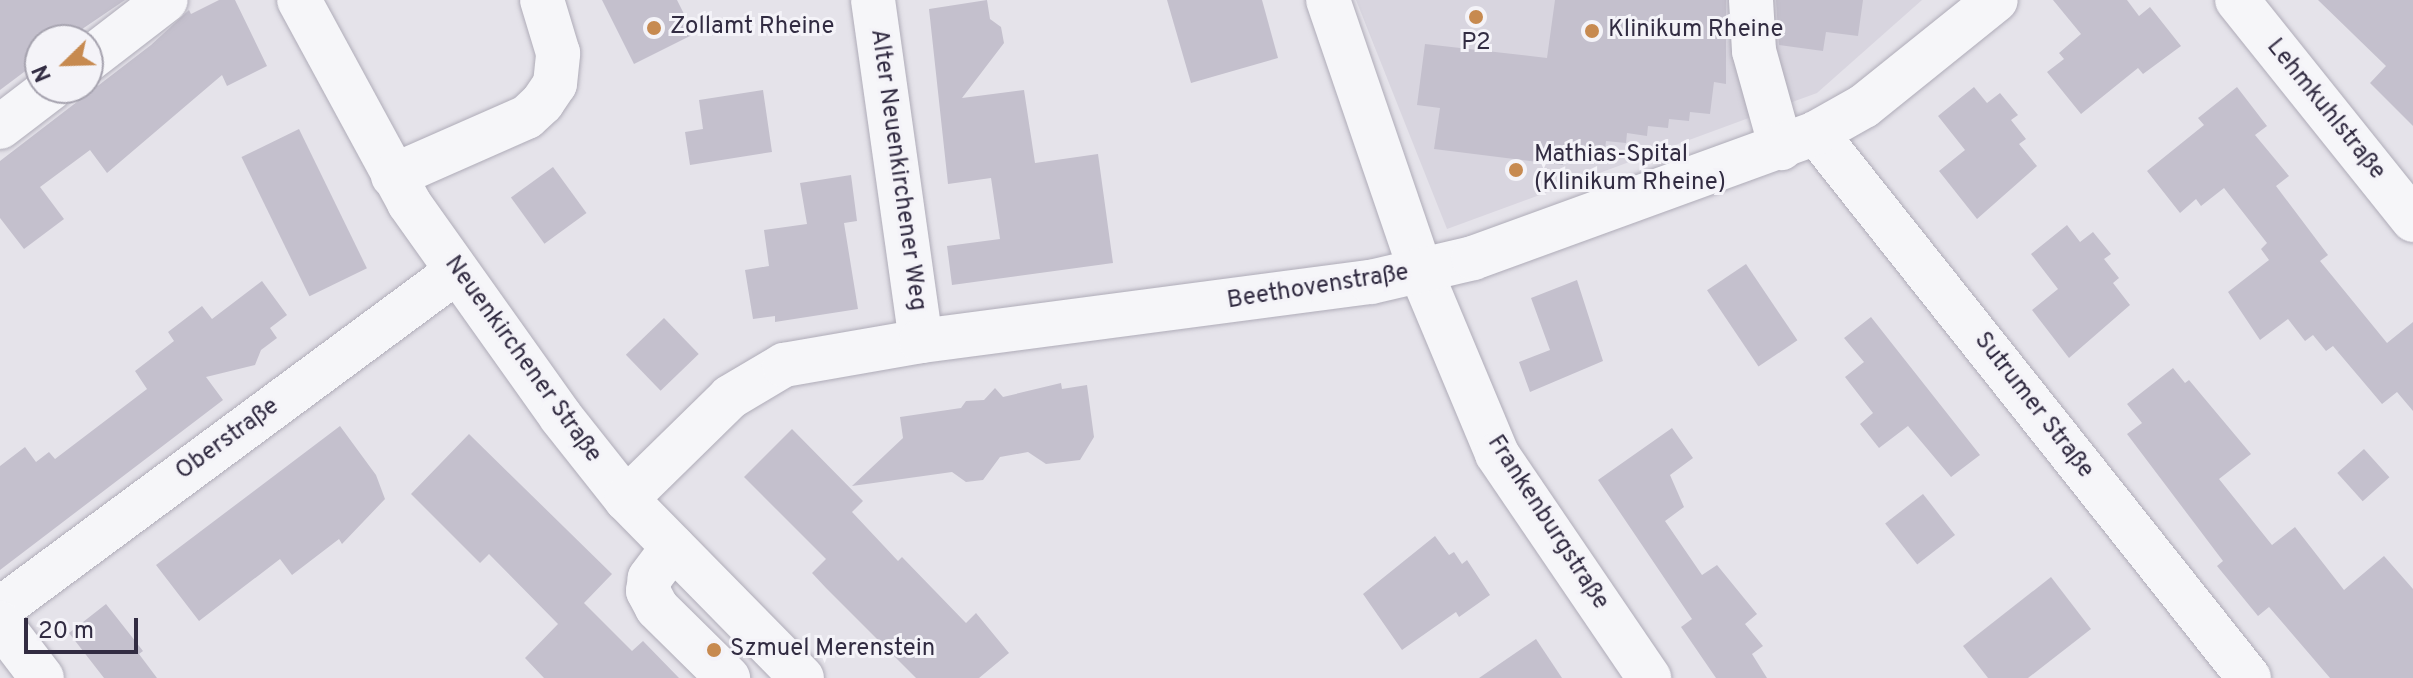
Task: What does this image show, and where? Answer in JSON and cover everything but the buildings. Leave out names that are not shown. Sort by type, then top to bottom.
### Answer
[{"type":"street","points":[[104,48],[166,0]]},
{"type":"street","name":"Neuenkirchener Straße","points":[[299,0],[393,176],[456,272],[626,499],[795,676]]},
{"type":"street","points":[[393,176],[527,117],[542,103],[555,84],[558,53],[542,0]]},
{"type":"street","name":"Alter Neuenkirchener Weg","points":[[873,0],[921,341]]},
{"type":"street","name":"Frankenburgstraße","points":[[1328,0],[1421,272],[1497,454],[1649,678]]},
{"type":"street","points":[[1751,0],[1754,51],[1799,141]]},
{"type":"street","name":"Lehmkuhlstraße","points":[[2237,0],[2413,220]]},
{"type":"street","name":"Beethovenstraße","points":[[626,499],[730,397],[784,365],[921,341],[1267,298],[1421,272],[1799,141],[1864,106],[1980,5]]},
{"type":"street","points":[[0,127],[30,104]]},
{"type":"street","name":"Sutrumer Straße","points":[[1799,141],[2249,678]]},
{"type":"street","name":"Oberstraße","points":[[0,609],[456,272]]},
{"type":"street","points":[[673,547],[650,578],[648,591],[657,608],[728,678]]},
{"type":"street","points":[[0,623],[42,678]]},
{"type":"shaded area","name":"Mathias-Spital (Klinikum Rheine)","points":[[1356,0],[1922,0],[1817,93],[1447,229]]},
{"type":"place","name":"P2","points":[[1476,17]]},
{"type":"place","name":"Zollamt Rheine","points":[[654,28]]},
{"type":"place","name":"Klinikum Rheine","points":[[1592,31]]},
{"type":"place","name":"Mathias-Spital (Klinikum Rheine)","points":[[1516,170]]},
{"type":"place","name":"Szmuel Merenstein","points":[[714,650]]}]
